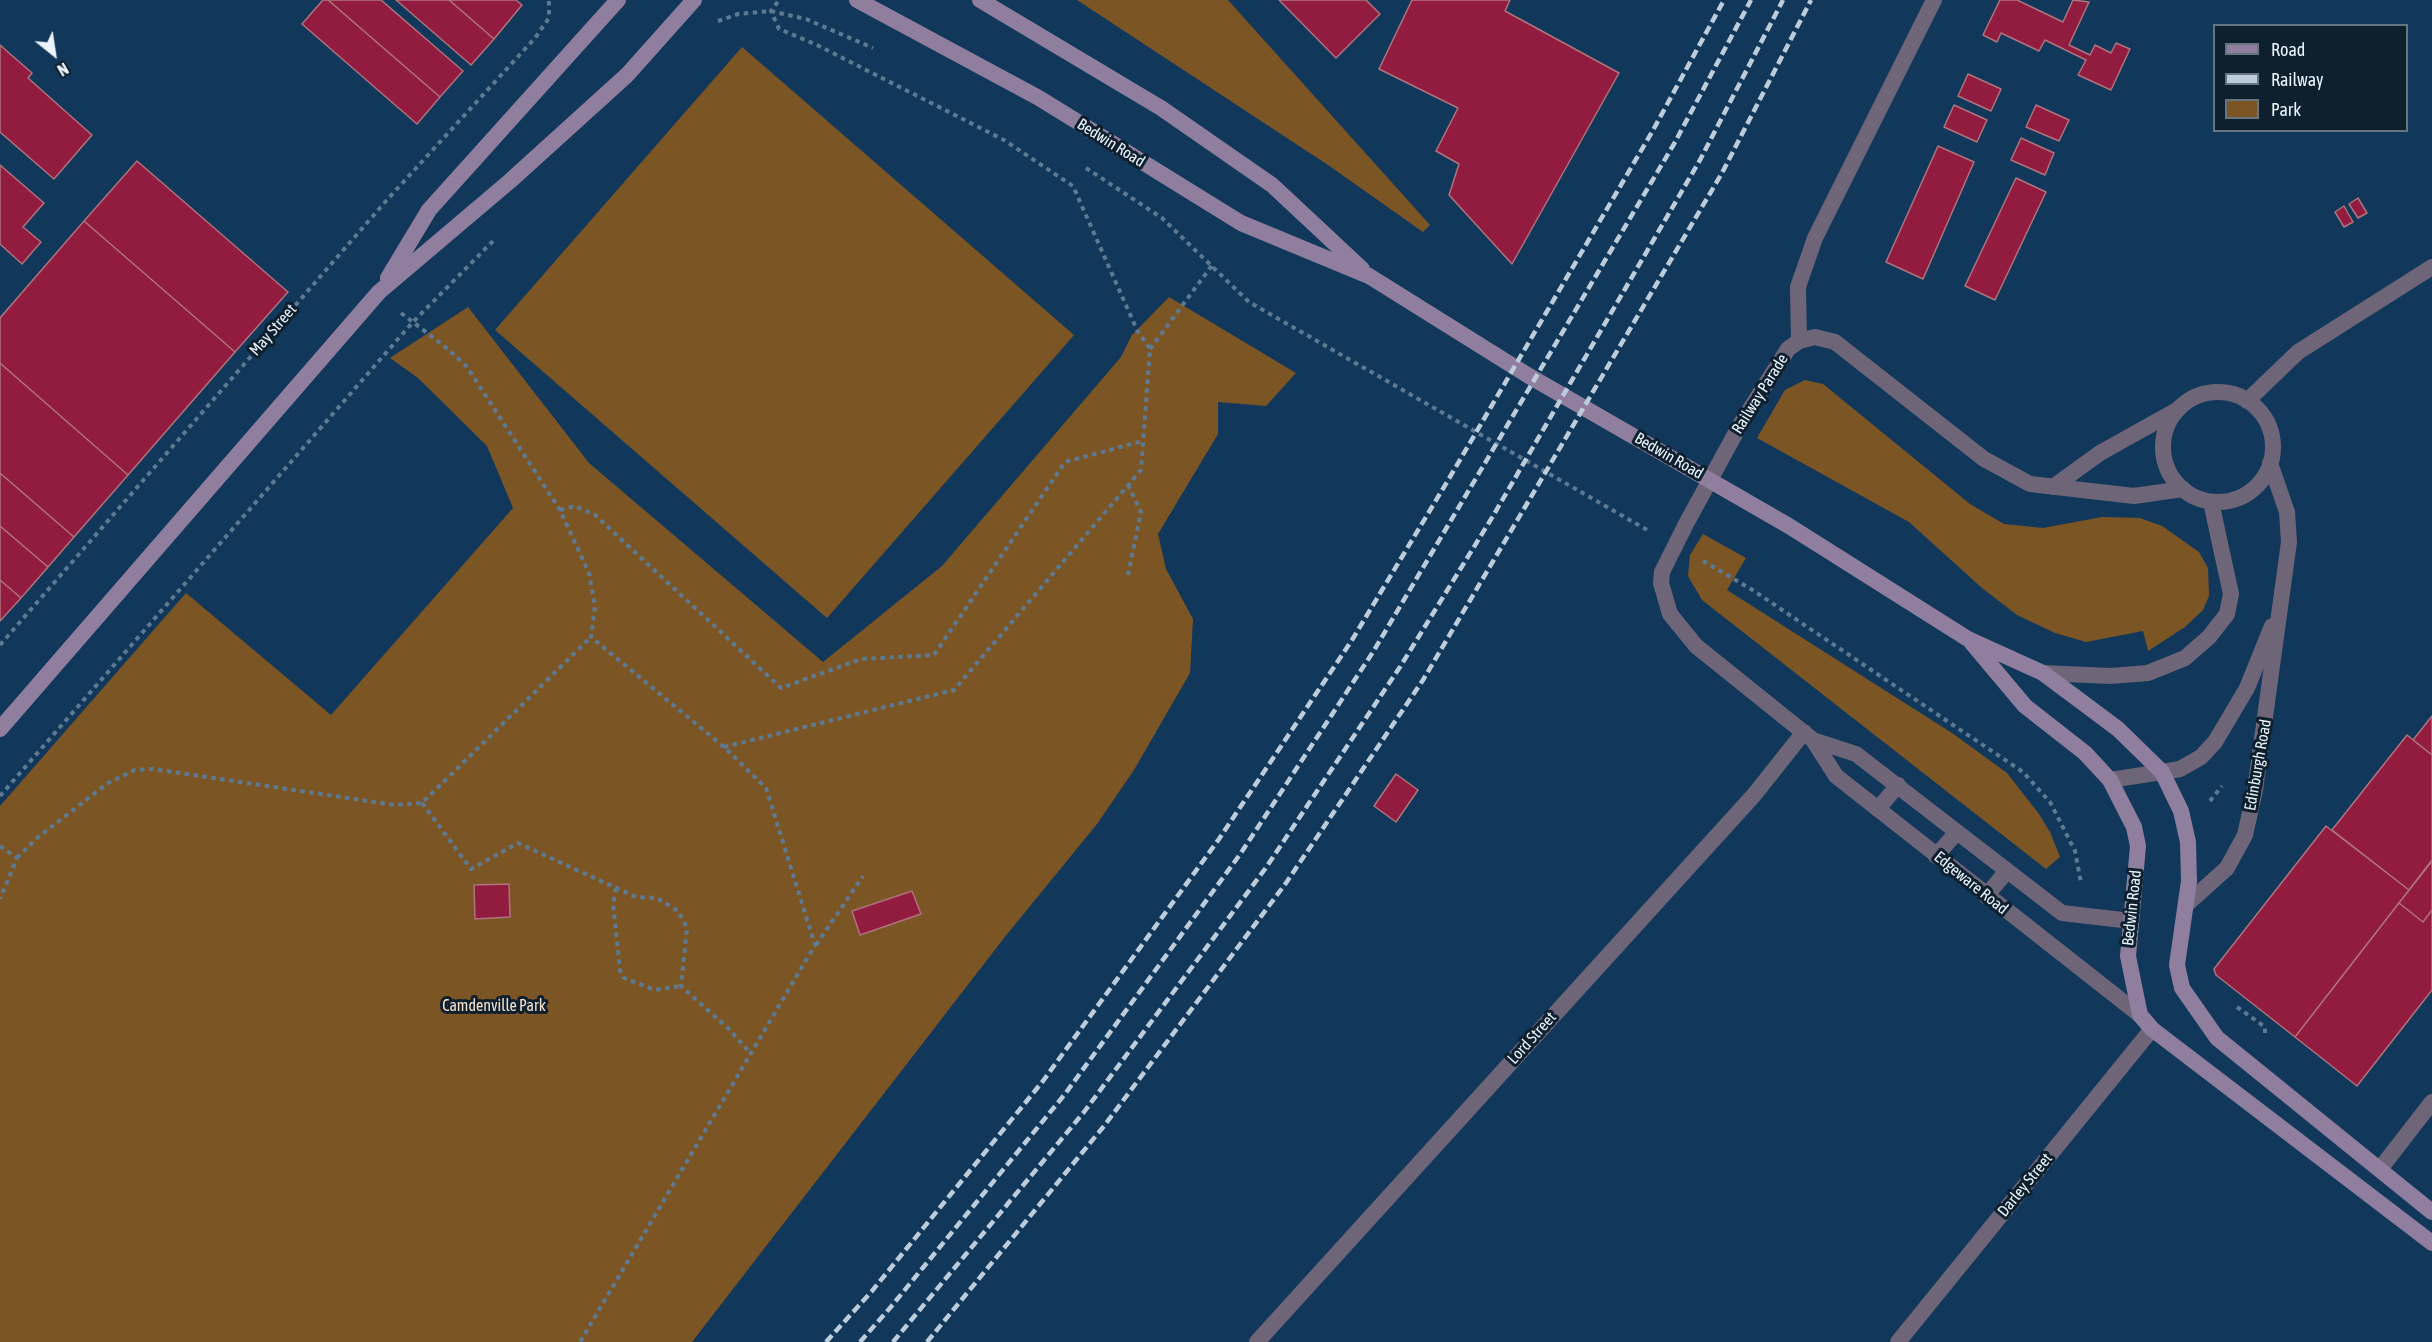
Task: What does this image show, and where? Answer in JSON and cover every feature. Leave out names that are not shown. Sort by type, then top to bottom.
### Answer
[{"type":"main road","points":[[379,292],[429,210],[618,0]]},
{"type":"main road","points":[[0,729],[379,292],[510,181],[627,75],[694,0]]},
{"type":"main road","name":"Bedwin Road","points":[[857,0],[1039,98],[1241,223],[1369,276],[1462,334],[1790,526],[1968,639],[2043,673],[2118,729],[2162,772],[2181,812],[2188,842],[2187,904],[2178,942],[2177,965],[2182,988],[2217,1038],[2432,1212]]},
{"type":"main road","name":"Bedwin Road","points":[[980,0],[1161,108],[1272,185],[1369,276]]},
{"type":"main road","name":"Bedwin Road","points":[[1968,639],[2025,706],[2085,753],[2110,780],[2134,827],[2138,846],[2128,956],[2140,1015],[2152,1029],[2432,1244]]},
{"type":"street","points":[[1799,341],[1798,286],[1815,238],[1934,0]]},
{"type":"street","points":[[2247,401],[2298,352],[2432,267]]},
{"type":"street","name":"Railway Parade","points":[[1663,594],[1662,572],[1740,425],[1788,349],[1799,341],[1815,337],[1835,342],[1984,459],[2030,484],[2134,496],[2183,489]]},
{"type":"street","points":[[2053,487],[2100,453],[2177,410],[2190,400],[2206,393],[2223,392],[2247,401],[2265,418],[2271,432],[2273,448],[2270,463],[2262,480],[2247,493],[2230,500],[2211,502],[2183,489],[2171,476],[2164,451],[2167,425],[2177,410]]},
{"type":"street","name":"Edinburgh Road","points":[[2187,904],[2227,867],[2245,835],[2255,790],[2275,660],[2288,532],[2287,512],[2270,463]]},
{"type":"street","points":[[2043,673],[2111,676],[2148,673],[2184,658],[2209,637],[2227,614],[2231,594],[2211,502]]},
{"type":"street","name":"Edgeware Road","points":[[1663,594],[1671,614],[1696,646],[1809,736],[1836,776],[2140,1015]]},
{"type":"street","name":"Edinburgh Road","points":[[2110,780],[2180,769],[2201,757],[2214,742],[2247,687],[2279,605]]},
{"type":"street","name":"Edgeware Road","points":[[1809,736],[1856,754],[2062,913],[2131,921]]},
{"type":"street","name":"Lord Street","points":[[1257,1342],[1809,736]]},
{"type":"street","points":[[1878,809],[1898,785]]},
{"type":"street","points":[[1936,856],[1957,832]]},
{"type":"street","points":[[1986,896],[2007,871]]},
{"type":"street","name":"Darley Street","points":[[1898,1342],[2152,1029]]},
{"type":"street","points":[[2380,1169],[2432,1102]]},
{"type":"path","name":"May Street","points":[[0,645],[386,201],[535,38],[549,18],[549,0]]},
{"type":"path","points":[[771,11],[779,0]]},
{"type":"path","points":[[771,11],[779,29],[815,44],[1004,140],[1073,186],[1137,330],[1150,349]]},
{"type":"path","points":[[709,27],[738,14],[771,11],[806,19],[838,31],[879,51]]},
{"type":"path","points":[[1083,166],[1162,218],[1213,264],[1249,302],[1659,536]]},
{"type":"path","points":[[724,747],[954,690],[1141,470],[1150,349],[1213,264]]},
{"type":"path","points":[[0,899],[17,858],[37,838],[108,783],[135,770],[153,769],[395,805],[422,802],[591,637],[595,606],[589,573],[560,510],[467,368],[448,349],[412,323],[379,292]]},
{"type":"path","points":[[0,796],[412,323]]},
{"type":"path","points":[[560,510],[575,506],[595,515],[781,688],[861,659],[934,655],[1065,462],[1143,441]]},
{"type":"path","points":[[1128,485],[1141,512],[1128,575]]},
{"type":"path","points":[[1700,559],[1751,589],[2023,772],[2050,802],[2068,836]]},
{"type":"path","points":[[591,637],[724,747],[766,788],[815,945]]},
{"type":"path","points":[[2209,803],[2226,780]]},
{"type":"path","points":[[422,802],[471,869],[518,843],[636,897],[657,898],[678,911],[684,918],[687,928],[681,986]]},
{"type":"path","points":[[0,846],[17,858]]},
{"type":"path","points":[[580,1342],[815,945],[863,876]]},
{"type":"path","points":[[616,888],[613,904],[620,970],[624,978],[655,990],[681,986]]},
{"type":"path","points":[[681,986],[734,1034],[750,1054]]},
{"type":"green space","points":[[1077,0],[1228,0],[1430,225],[1423,232],[1328,165]]},
{"type":"green space","points":[[742,47],[1074,335],[827,618],[495,330]]},
{"type":"green space","name":"Camdenville Park","points":[[1169,297],[1296,373],[1266,406],[1218,402],[1218,434],[1158,534],[1166,569],[1193,619],[1190,673],[1134,770],[1097,824],[1004,938],[692,1342],[0,1342],[0,806],[186,593],[331,715],[513,508],[487,446],[418,378],[390,358],[468,307],[589,463],[823,662],[942,566],[1121,357],[1132,335]]},
{"type":"green space","points":[[1805,380],[1823,384],[1970,504],[2004,524],[2043,528],[2102,517],[2140,518],[2162,526],[2199,552],[2208,568],[2209,596],[2203,610],[2185,627],[2148,651],[2143,631],[2086,642],[2055,633],[2017,615],[1982,588],[1909,522],[1757,438],[1785,390]]},
{"type":"green space","points":[[1703,534],[1746,558],[1727,590],[1952,733],[2007,773],[2039,814],[2050,832],[2060,857],[2046,869],[1702,600],[1688,576],[1690,555]]},
{"type":"building","points":[[323,0],[328,0],[440,97],[417,124],[302,24]]},
{"type":"building","points":[[328,0],[381,0],[463,71],[440,97]]},
{"type":"building","points":[[396,0],[449,0],[494,39],[471,65]]},
{"type":"building","points":[[449,0],[516,0],[522,5],[494,39]]},
{"type":"building","points":[[1279,0],[1366,0],[1380,14],[1336,58]]},
{"type":"building","points":[[1412,0],[1510,0],[1505,11],[1619,73],[1512,264],[1449,195],[1459,164],[1436,151],[1458,108],[1379,69]]},
{"type":"building","points":[[2000,0],[2017,0],[2063,22],[2073,0],[2089,2],[2069,45],[2090,55],[2095,45],[2111,53],[2116,43],[2130,49],[2111,90],[2078,75],[2086,60],[2045,40],[2039,51],[2001,33],[1997,42],[1983,35]]},
{"type":"building","points":[[0,45],[32,73],[28,78],[92,135],[54,179],[0,132]]},
{"type":"building","points":[[1968,74],[2001,89],[1991,111],[1958,96]]},
{"type":"building","points":[[1954,105],[1987,120],[1977,142],[1944,127]]},
{"type":"building","points":[[2036,105],[2069,120],[2059,141],[2026,127]]},
{"type":"building","points":[[2021,138],[2054,153],[2045,175],[2011,160]]},
{"type":"building","points":[[1938,146],[1974,162],[1923,279],[1886,262]]},
{"type":"building","points":[[137,161],[288,292],[235,352],[84,221]]},
{"type":"building","points":[[0,165],[44,203],[23,227],[41,242],[22,264],[0,244]]},
{"type":"building","points":[[2016,178],[2046,192],[1995,300],[1965,286]]},
{"type":"building","points":[[2358,198],[2367,213],[2358,218],[2349,204]]},
{"type":"building","points":[[2344,206],[2353,222],[2344,227],[2335,212]]},
{"type":"building","points":[[84,221],[235,352],[128,475],[0,363],[0,318]]},
{"type":"building","points":[[0,363],[128,475],[74,537],[0,473]]},
{"type":"building","points":[[0,473],[74,537],[48,567],[0,526]]},
{"type":"building","points":[[0,526],[48,567],[21,598],[0,580]]},
{"type":"building","points":[[0,580],[21,598],[0,621]]},
{"type":"building","points":[[2432,716],[2432,755],[2413,740]]},
{"type":"building","points":[[2407,735],[2432,755],[2432,860],[2409,890],[2332,830]]},
{"type":"building","points":[[1396,774],[1418,790],[1396,822],[1374,806]]},
{"type":"building","points":[[2326,826],[2409,890],[2295,1037],[2216,975],[2214,969]]},
{"type":"building","points":[[2432,861],[2432,910],[2423,922],[2399,903]]},
{"type":"building","points":[[509,884],[510,917],[475,919],[474,885]]},
{"type":"building","points":[[912,891],[921,914],[860,935],[852,911]]},
{"type":"building","points":[[2399,903],[2423,922],[2432,910],[2432,990],[2357,1086],[2295,1037]]},
{"type":"railway","points":[[826,1342],[872,1291],[1043,1081],[1219,839],[1352,640],[1652,132],[1724,0]]},
{"type":"railway","points":[[860,1342],[1065,1094],[1241,853],[1373,652],[1674,144],[1751,0]]},
{"type":"railway","points":[[893,1342],[1084,1112],[1265,869],[1400,667],[1493,516],[1700,160],[1783,0]]},
{"type":"railway","points":[[927,1342],[1104,1126],[1286,883],[1423,680],[1722,173],[1811,0]]}]
